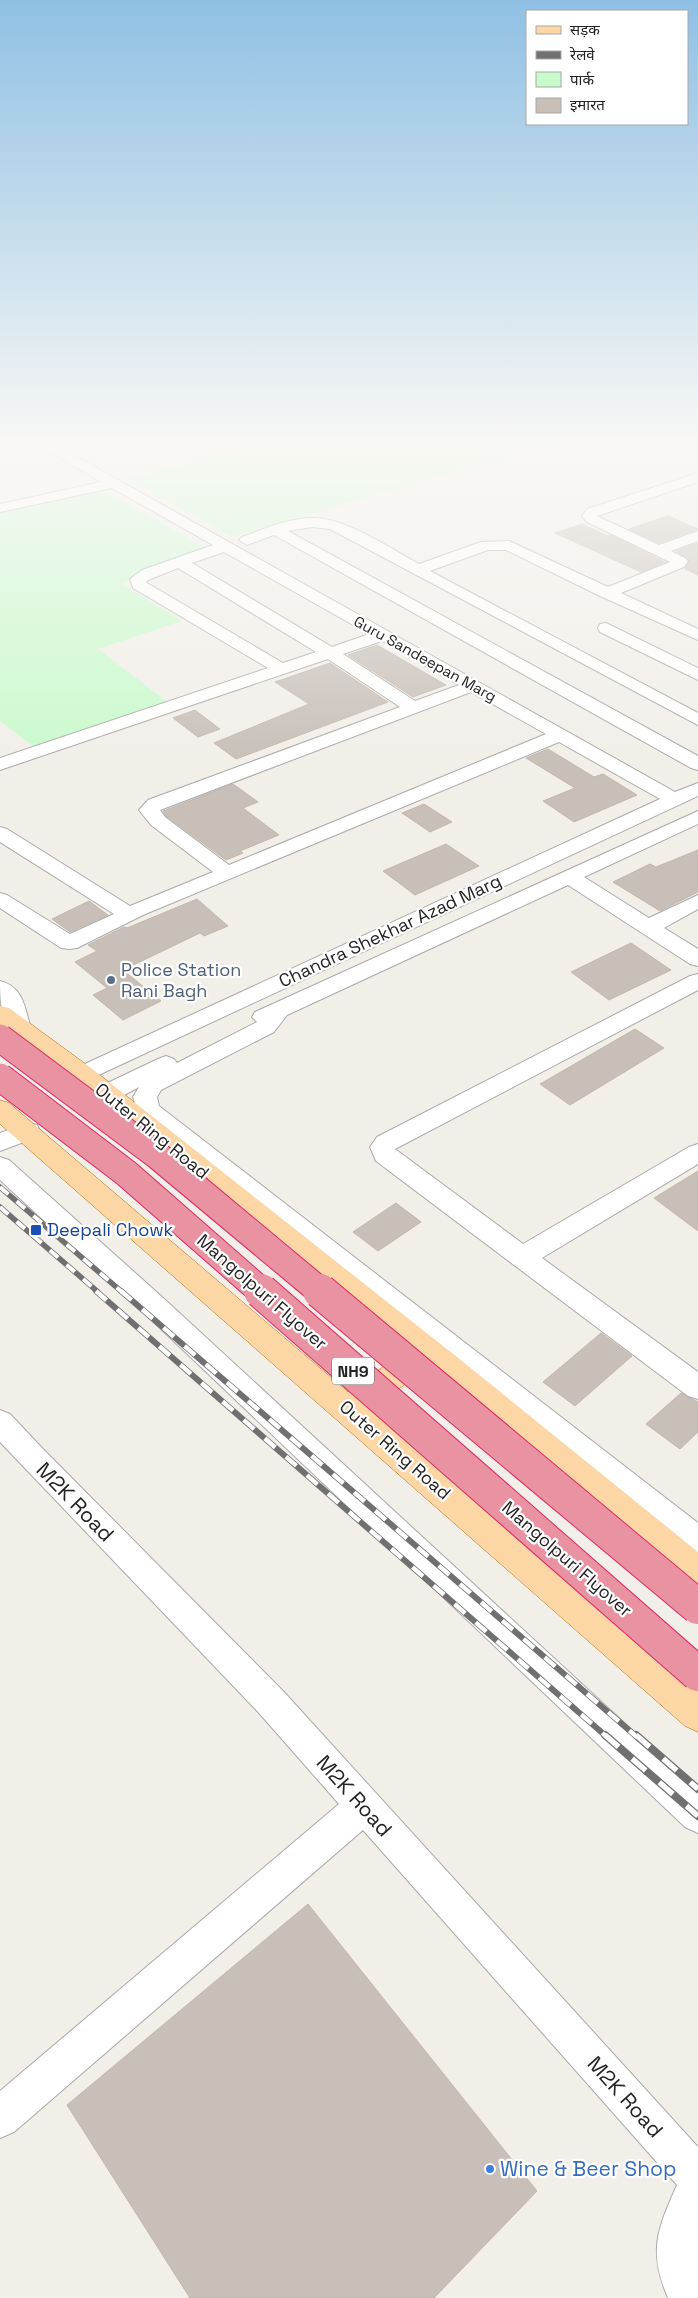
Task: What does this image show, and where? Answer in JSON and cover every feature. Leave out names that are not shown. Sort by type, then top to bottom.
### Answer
[{"type":"highway","name":"Mangolpuri Flyover","points":[[6,1027],[698,1607]]},
{"type":"highway","name":"Mangolpuri Flyover","points":[[0,1077],[126,1173],[698,1674]]},
{"type":"main road","name":"Outer Ring Road","points":[[6,1027],[82,1074],[427,1351],[698,1573]]},
{"type":"main road","name":"Outer Ring Road","points":[[6,1122],[348,1409],[698,1714]]},
{"type":"main road","points":[[348,1409],[427,1351]]},
{"type":"street","points":[[211,551],[148,573],[138,579],[139,585],[283,670]]},
{"type":"street","name":"Guru Sandeepan Marg","points":[[235,551],[675,800]]},
{"type":"street","points":[[314,551],[698,764]]},
{"type":"street","points":[[383,551],[698,720]]},
{"type":"street","points":[[418,570],[469,551]]},
{"type":"street","points":[[520,551],[698,635]]},
{"type":"street","points":[[661,551],[696,568]]},
{"type":"street","points":[[606,593],[679,564],[680,561]]},
{"type":"street","points":[[179,562],[330,653],[414,708]]},
{"type":"street","points":[[606,628],[698,675]]},
{"type":"street","points":[[0,764],[383,635]]},
{"type":"street","points":[[227,873],[158,821],[149,810],[154,804],[472,686]]},
{"type":"street","points":[[0,899],[69,944],[129,914],[560,735]]},
{"type":"street","name":"Chandra Shekhar Azad Marg","points":[[82,1074],[698,790]]},
{"type":"street","name":"Chandra Shekhar Azad Marg","points":[[106,1094],[278,1010],[698,817]]},
{"type":"street","points":[[0,833],[129,914]]},
{"type":"street","points":[[570,877],[698,960]]},
{"type":"street","points":[[648,927],[698,901]]},
{"type":"street","points":[[694,1380],[522,1257],[385,1155],[382,1147],[386,1143],[698,981]]},
{"type":"street","points":[[0,988],[11,997],[6,1027]]},
{"type":"street","points":[[228,1006],[246,1025]]},
{"type":"street","points":[[278,1010],[266,1027],[152,1085],[144,1097],[148,1110],[698,1540]]},
{"type":"street","points":[[522,1257],[698,1153]]},
{"type":"street","points":[[0,1166],[151,1303],[698,1814]]},
{"type":"street","name":"M2K Road","points":[[0,1422],[31,1457],[271,1702],[363,1807],[698,2178]]},
{"type":"street","points":[[0,2118],[363,1807]]},
{"type":"street","points":[[690,2298],[685,2287],[679,2262],[679,2234],[698,2185]]},
{"type":"green space","points":[[0,551],[211,551],[216,554],[120,583],[182,621],[98,649],[170,704],[40,751],[0,721]]},
{"type":"building","points":[[595,551],[643,551],[665,562],[641,572]]},
{"type":"building","points":[[676,551],[698,551],[698,575],[685,569],[689,560]]},
{"type":"building","points":[[377,645],[446,685],[413,697],[348,655]]},
{"type":"building","points":[[330,663],[388,702],[236,759],[214,743],[309,704],[275,682]]},
{"type":"building","points":[[195,710],[220,729],[198,737],[173,718]]},
{"type":"building","points":[[548,749],[594,777],[603,774],[637,795],[574,822],[543,801],[575,788],[526,758]]},
{"type":"building","points":[[233,784],[258,802],[243,808],[279,835],[240,851],[243,853],[226,860],[166,816],[163,811]]},
{"type":"building","points":[[424,804],[452,822],[430,832],[402,813]]},
{"type":"building","points":[[446,844],[479,866],[415,895],[383,871]]},
{"type":"building","points":[[698,850],[698,892],[660,911],[613,882],[650,864],[656,867]]},
{"type":"building","points":[[197,899],[228,926],[204,936],[200,933],[123,970],[161,1001],[123,1020],[93,995],[107,988],[75,962],[97,951],[88,945],[124,927],[127,928]]},
{"type":"building","points":[[89,901],[108,915],[70,932],[52,919]]},
{"type":"building","points":[[631,943],[671,970],[609,1000],[571,972]]},
{"type":"building","points":[[635,1029],[664,1048],[570,1105],[540,1084]]},
{"type":"building","points":[[698,1171],[698,1231],[654,1198]]},
{"type":"building","points":[[396,1203],[421,1222],[378,1251],[353,1232]]},
{"type":"building","points":[[601,1333],[632,1356],[575,1406],[543,1382]]},
{"type":"building","points":[[681,1393],[698,1402],[698,1432],[680,1449],[646,1424]]},
{"type":"building","points":[[308,1904],[537,2191],[434,2298],[190,2298],[67,2105]]},
{"type":"railway","points":[[0,1187],[122,1292]]},
{"type":"railway","points":[[0,1207],[98,1292]]},
{"type":"railway","points":[[96,1291],[607,1737]]},
{"type":"railway","points":[[121,1291],[637,1737]]},
{"type":"railway","points":[[605,1735],[698,1816]]},
{"type":"railway","points":[[636,1735],[698,1789]]},
{"type":"place","name":"Police Station Rani Bagh","points":[[111,980]]},
{"type":"place","name":"Deepali Chowk","points":[[36,1230]]},
{"type":"place","name":"Wine & Beer Shop","points":[[490,2169]]}]
